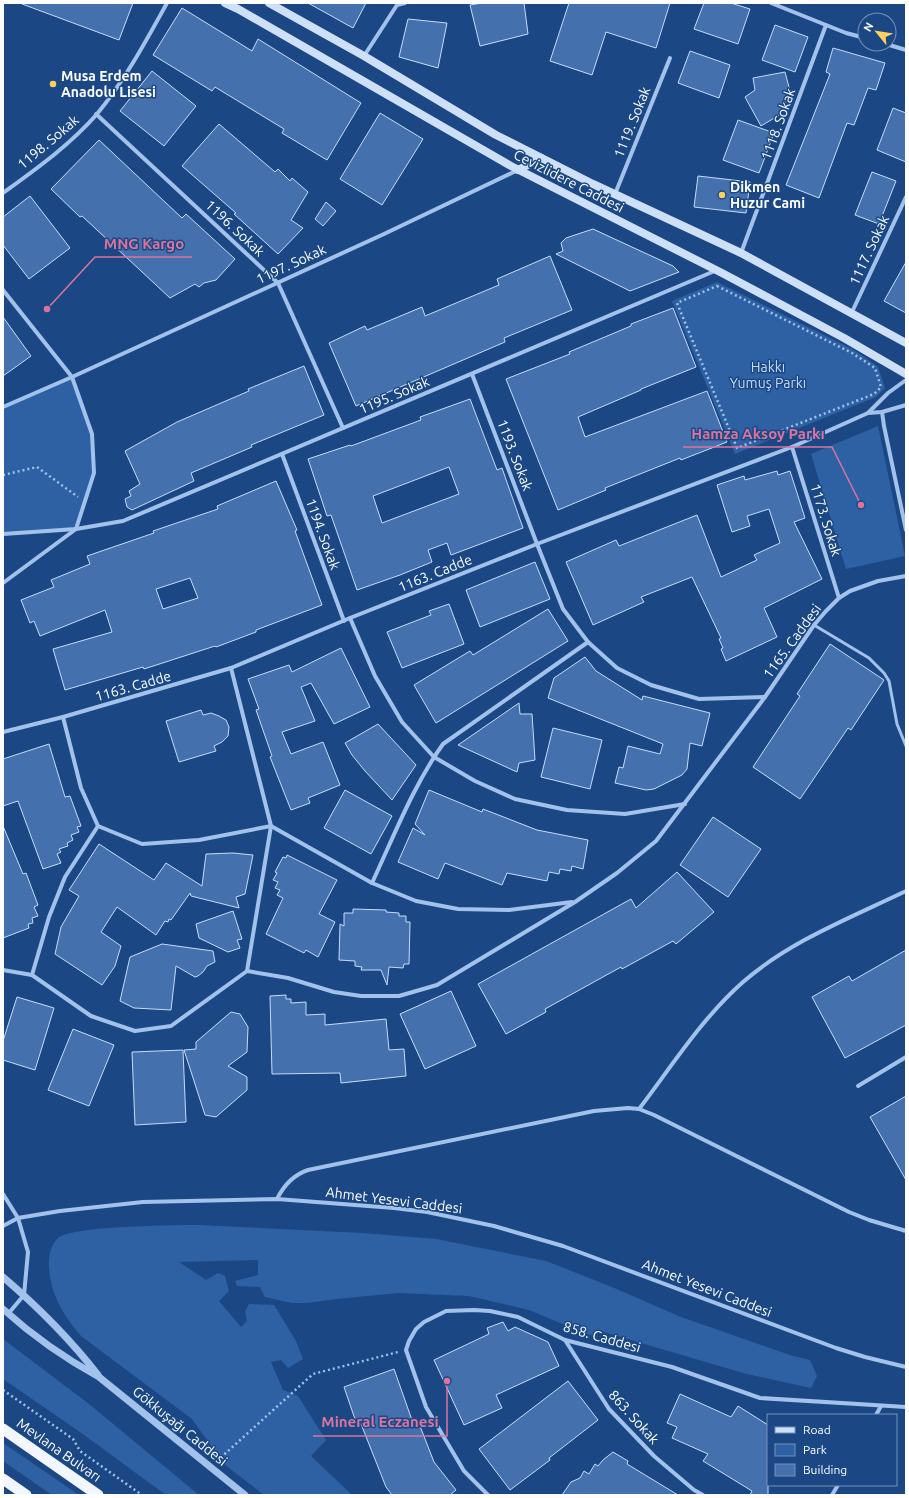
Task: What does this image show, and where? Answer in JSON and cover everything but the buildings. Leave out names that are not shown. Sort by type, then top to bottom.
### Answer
[{"type":"highway","name":"Mevlana Bulvarı","points":[[3,1429],[98,1495]]},
{"type":"highway","points":[[3,1479],[26,1495]]},
{"type":"main road","name":"Cevizlidere Caddesi","points":[[225,3],[238,9],[518,170],[717,270],[906,374]]},
{"type":"main road","name":"Cevizlidere Caddesi","points":[[269,3],[364,56],[496,135],[615,194],[741,253],[852,312],[906,343]]},
{"type":"main road","points":[[518,170],[541,158]]},
{"type":"street","name":"1198. Sokak","points":[[3,193],[54,156],[96,114],[126,74],[167,3]]},
{"type":"street","points":[[364,56],[397,5],[405,3]]},
{"type":"street","points":[[771,3],[826,25],[857,35]]},
{"type":"street","name":"1118. Sokak","points":[[741,253],[826,25]]},
{"type":"street","name":"1119. Sokak","points":[[615,194],[670,58]]},
{"type":"street","name":"1196. Sokak","points":[[96,114],[278,283],[343,428]]},
{"type":"street","name":"1197. Sokak","points":[[3,407],[278,283],[518,170]]},
{"type":"street","name":"1117. Sokak","points":[[852,312],[906,200]]},
{"type":"street","name":"1195. Sokak","points":[[3,534],[76,529],[123,520],[717,270]]},
{"type":"street","points":[[3,290],[72,377],[92,434],[94,473],[76,529],[3,583]]},
{"type":"street","name":"1193. Sokak","points":[[472,374],[563,609],[588,642],[617,668],[651,685],[700,699],[765,698]]},
{"type":"street","name":"1163. Cadde","points":[[868,413],[888,393],[906,380]]},
{"type":"street","name":"1163. Cadde","points":[[3,732],[63,717],[231,668],[350,618],[537,544],[792,447],[868,413],[882,412],[906,405]]},
{"type":"street","points":[[882,412],[906,530]]},
{"type":"street","name":"1173. Sokak","points":[[792,447],[839,598]]},
{"type":"street","name":"1194. Sokak","points":[[282,454],[344,621]]},
{"type":"street","name":"1165. Caddesi","points":[[246,971],[288,978],[334,992],[361,996],[399,996],[437,985],[575,902],[617,874],[656,842],[765,698],[814,625],[826,611],[839,598],[850,591],[892,578],[906,576]]},
{"type":"street","points":[[350,618],[375,676],[402,722],[434,757],[475,781],[515,799],[567,810],[625,814],[685,804]]},
{"type":"street","points":[[372,883],[409,804],[434,757],[443,744],[588,642]]},
{"type":"street","points":[[3,970],[32,974],[91,1016],[135,1031],[171,1026],[246,971],[271,826],[231,668]]},
{"type":"street","points":[[63,717],[81,788],[98,826],[142,844],[199,840],[271,826],[372,883],[416,901],[458,909],[509,910],[575,902]]},
{"type":"street","points":[[32,974],[49,917],[65,877],[98,826]]},
{"type":"street","points":[[639,1109],[711,1014],[731,993],[759,969],[776,956],[814,935],[906,891]]},
{"type":"street","points":[[858,1086],[906,1057]]},
{"type":"street","points":[[277,1199],[290,1179],[308,1170],[594,1111],[617,1108],[639,1109],[654,1114],[828,1202],[870,1220],[906,1231]]},
{"type":"street","points":[[3,1194],[18,1218],[28,1252],[24,1295],[5,1312],[72,1362],[99,1377]]},
{"type":"street","name":"Ahmet Yesevi Caddesi","points":[[3,1226],[18,1218],[60,1211],[142,1202],[277,1199],[426,1212],[508,1229],[563,1246],[836,1348],[906,1367]]},
{"type":"street","points":[[3,1277],[24,1295],[80,1351],[99,1377]]},
{"type":"street","name":"858. Caddesi","points":[[406,1350],[416,1329],[424,1322],[446,1311],[461,1309],[490,1311],[518,1317],[565,1340],[672,1367],[760,1398],[906,1407]]},
{"type":"street","name":"863. Sokak","points":[[565,1340],[609,1409],[654,1456],[694,1490],[703,1495]]},
{"type":"street","points":[[406,1350],[426,1406],[464,1471],[488,1495]]},
{"type":"street","name":"Gökkuşağı Caddesi","points":[[99,1377],[245,1495]]},
{"type":"street","points":[[877,1414],[882,1406]]},
{"type":"street","points":[[832,1495],[837,1486]]},
{"type":"lane","points":[[814,625],[869,658],[884,673],[889,681],[896,724],[906,746]]},
{"type":"path","points":[[717,286],[852,353],[875,368],[881,387],[874,394],[737,448],[677,303],[717,286]]},
{"type":"path","points":[[3,475],[37,467],[85,502]]},
{"type":"path","points":[[213,1456],[218,1462],[313,1374],[406,1350]]},
{"type":"path","points":[[3,1390],[73,1439],[80,1451],[142,1495]]},
{"type":"green space","name":"Hakkı Yumuş Parkı","points":[[717,282],[854,350],[878,367],[885,388],[876,397],[735,454],[672,301]]},
{"type":"green space","points":[[72,377],[92,434],[94,473],[76,529],[3,534],[3,407]]},
{"type":"green space","points":[[878,426],[905,556],[846,569],[811,454]]},
{"type":"green space","points":[[199,1225],[362,1233],[436,1239],[546,1261],[612,1287],[681,1317],[793,1356],[810,1360],[817,1376],[811,1388],[743,1373],[597,1330],[594,1336],[529,1310],[469,1296],[398,1293],[307,1303],[292,1303],[265,1297],[260,1287],[237,1286],[235,1281],[258,1275],[258,1260],[179,1262],[206,1280],[218,1273],[225,1276],[229,1291],[219,1301],[241,1327],[247,1321],[245,1312],[249,1304],[274,1305],[296,1341],[303,1359],[288,1368],[281,1360],[271,1362],[283,1390],[298,1396],[326,1440],[311,1456],[352,1495],[264,1495],[224,1464],[192,1419],[81,1336],[57,1301],[52,1285],[49,1266],[52,1246],[58,1238],[67,1234],[124,1227]]},
{"type":"green space","points":[[3,1339],[89,1404],[199,1495],[166,1495],[80,1432],[3,1379]]},
{"type":"green space","points":[[3,1443],[79,1495],[52,1495],[3,1461]]},
{"type":"place","name":"Musa Erdem Anadolu Lisesi","points":[[53,84]]},
{"type":"place","name":"Dikmen Huzur Cami","points":[[722,195]]},
{"type":"place","name":"MNG Kargo","points":[[47,309]]},
{"type":"place","name":"Hamza Aksoy Parkı","points":[[861,505]]},
{"type":"place","name":"Mineral Eczanesi","points":[[447,1381]]}]
